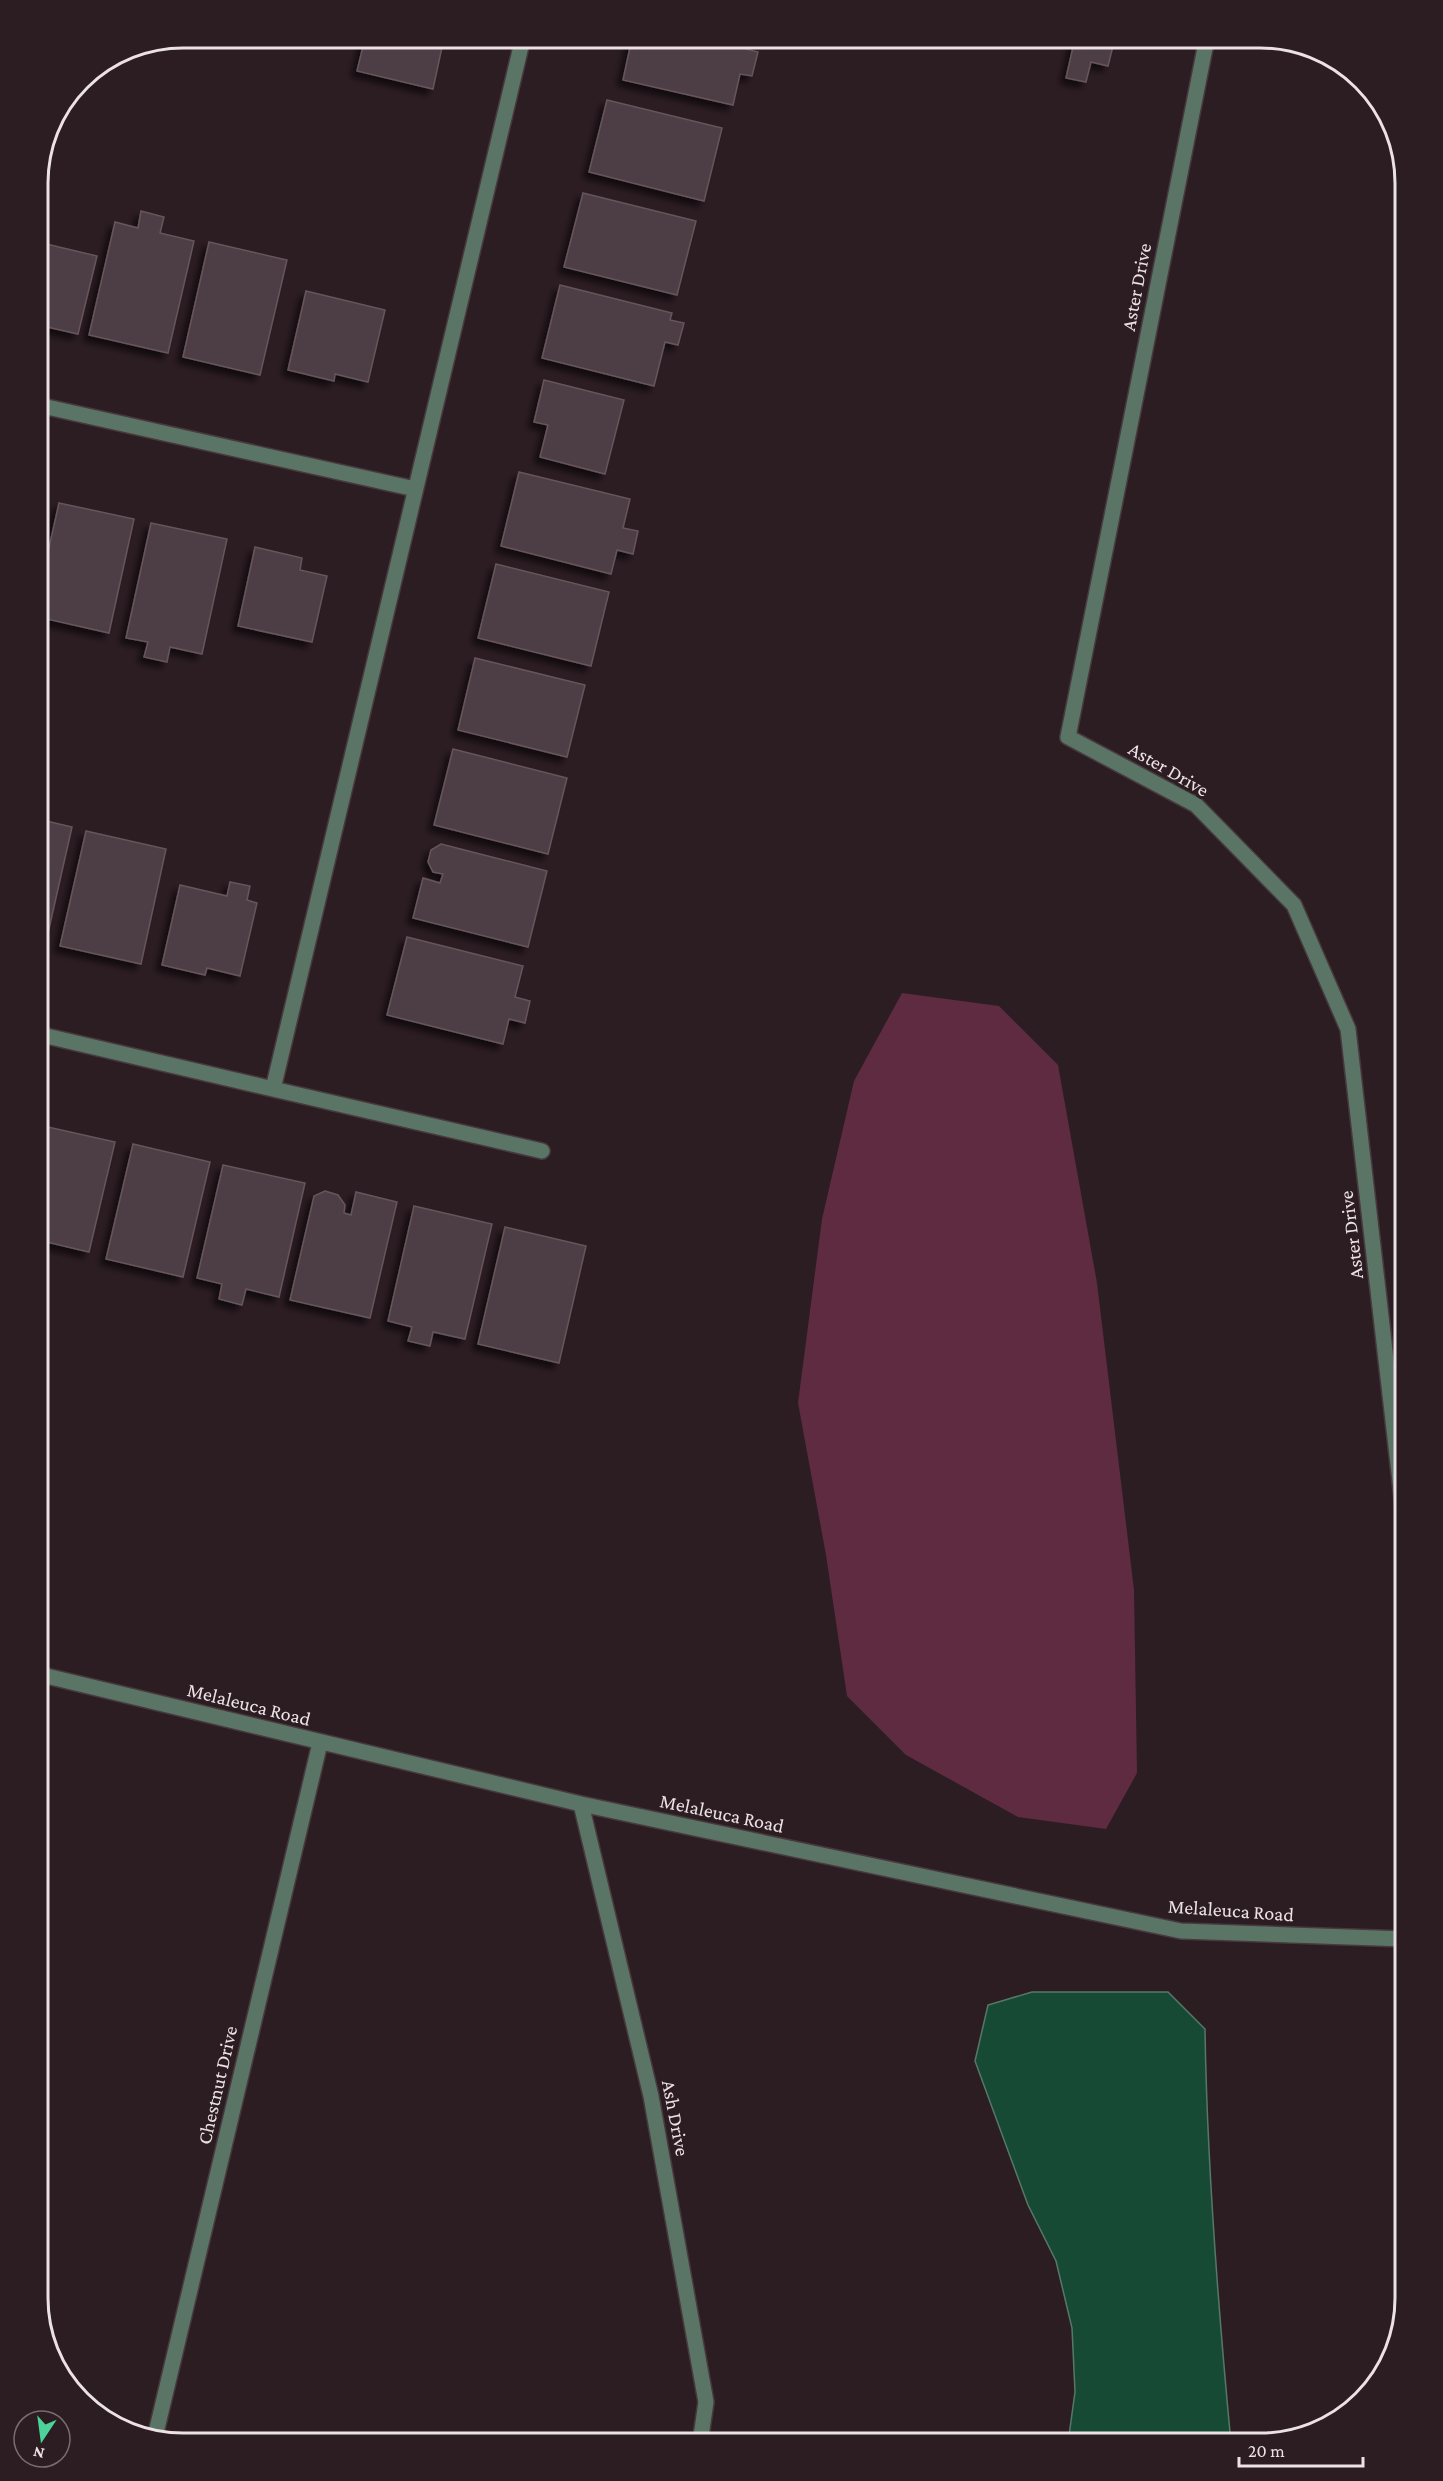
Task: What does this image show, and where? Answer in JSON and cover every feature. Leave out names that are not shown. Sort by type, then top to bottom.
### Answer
[{"type":"street","points":[[273,1089],[521,48]]},
{"type":"street","name":"Aster Drive","points":[[1205,48],[1068,737],[1196,805],[1294,905],[1348,1029],[1395,1432]]},
{"type":"street","points":[[48,407],[415,489]]},
{"type":"street","points":[[48,1036],[542,1151]]},
{"type":"street","name":"Melaleuca Road","points":[[48,1676],[581,1804],[1181,1931],[1395,1939]]},
{"type":"street","name":"Chestnut Drive","points":[[157,2430],[320,1743]]},
{"type":"street","name":"Ash Drive","points":[[581,1804],[651,2096],[706,2402],[701,2433]]},
{"type":"shaded area","points":[[902,993],[999,1006],[1058,1065],[1097,1283],[1134,1590],[1137,1773],[1106,1829],[1018,1817],[906,1755],[847,1696],[826,1555],[798,1403],[822,1219],[854,1081]]},
{"type":"shaded area","points":[[1032,1992],[1168,1992],[1205,2029],[1214,2236],[1230,2433],[1069,2433],[1075,2392],[1072,2328],[1056,2261],[1028,2205],[975,2061],[988,2005]]},
{"type":"building","points":[[363,48],[442,48],[433,89],[357,71]]},
{"type":"building","points":[[630,48],[746,48],[758,52],[752,76],[740,74],[733,105],[623,80]]},
{"type":"building","points":[[1073,48],[1112,48],[1108,66],[1091,62],[1086,82],[1066,78]]},
{"type":"building","points":[[607,100],[722,128],[704,201],[589,172]]},
{"type":"building","points":[[583,193],[696,221],[677,295],[564,267]]},
{"type":"building","points":[[141,211],[164,217],[160,233],[194,241],[168,353],[89,335],[115,222],[138,228]]},
{"type":"building","points":[[209,242],[287,260],[260,375],[183,357]]},
{"type":"building","points":[[48,244],[97,256],[78,334],[48,327]]},
{"type":"building","points":[[560,285],[672,313],[670,320],[684,323],[678,345],[665,342],[654,386],[542,358]]},
{"type":"building","points":[[306,291],[385,310],[368,382],[335,374],[334,381],[288,370]]},
{"type":"building","points":[[544,380],[624,400],[605,474],[540,457],[548,425],[534,422]]},
{"type":"building","points":[[519,472],[630,499],[623,528],[638,531],[633,554],[617,550],[611,574],[501,546]]},
{"type":"building","points":[[59,503],[134,519],[109,633],[48,619],[48,552]]},
{"type":"building","points":[[151,523],[227,539],[202,654],[170,647],[167,662],[144,657],[148,642],[126,638]]},
{"type":"building","points":[[255,547],[302,558],[300,570],[327,576],[312,642],[238,626]]},
{"type":"building","points":[[496,564],[609,592],[591,666],[478,638]]},
{"type":"building","points":[[475,658],[585,685],[567,757],[458,730]]},
{"type":"building","points":[[453,749],[567,778],[548,854],[434,825]]},
{"type":"building","points":[[48,821],[72,827],[48,933]]},
{"type":"building","points":[[86,831],[166,849],[141,964],[60,946]]},
{"type":"building","points":[[441,844],[547,871],[528,947],[413,918],[423,878],[440,883],[443,874],[433,872],[428,862],[431,850]]},
{"type":"building","points":[[230,882],[250,886],[247,900],[257,903],[240,976],[207,968],[205,975],[162,965],[180,885],[227,896]]},
{"type":"building","points":[[407,937],[523,966],[515,997],[530,1001],[525,1023],[509,1019],[503,1044],[387,1015]]},
{"type":"building","points":[[48,1127],[115,1142],[89,1252],[48,1242]]},
{"type":"building","points":[[133,1144],[210,1162],[183,1277],[106,1259]]},
{"type":"building","points":[[223,1165],[305,1183],[279,1297],[246,1289],[242,1305],[219,1299],[222,1284],[197,1278]]},
{"type":"building","points":[[325,1191],[338,1195],[345,1205],[344,1213],[351,1215],[356,1192],[397,1202],[370,1318],[290,1300],[314,1196]]},
{"type":"building","points":[[414,1206],[492,1224],[465,1339],[433,1332],[430,1346],[408,1341],[412,1327],[388,1321]]},
{"type":"building","points":[[505,1227],[586,1246],[559,1363],[478,1344]]}]
